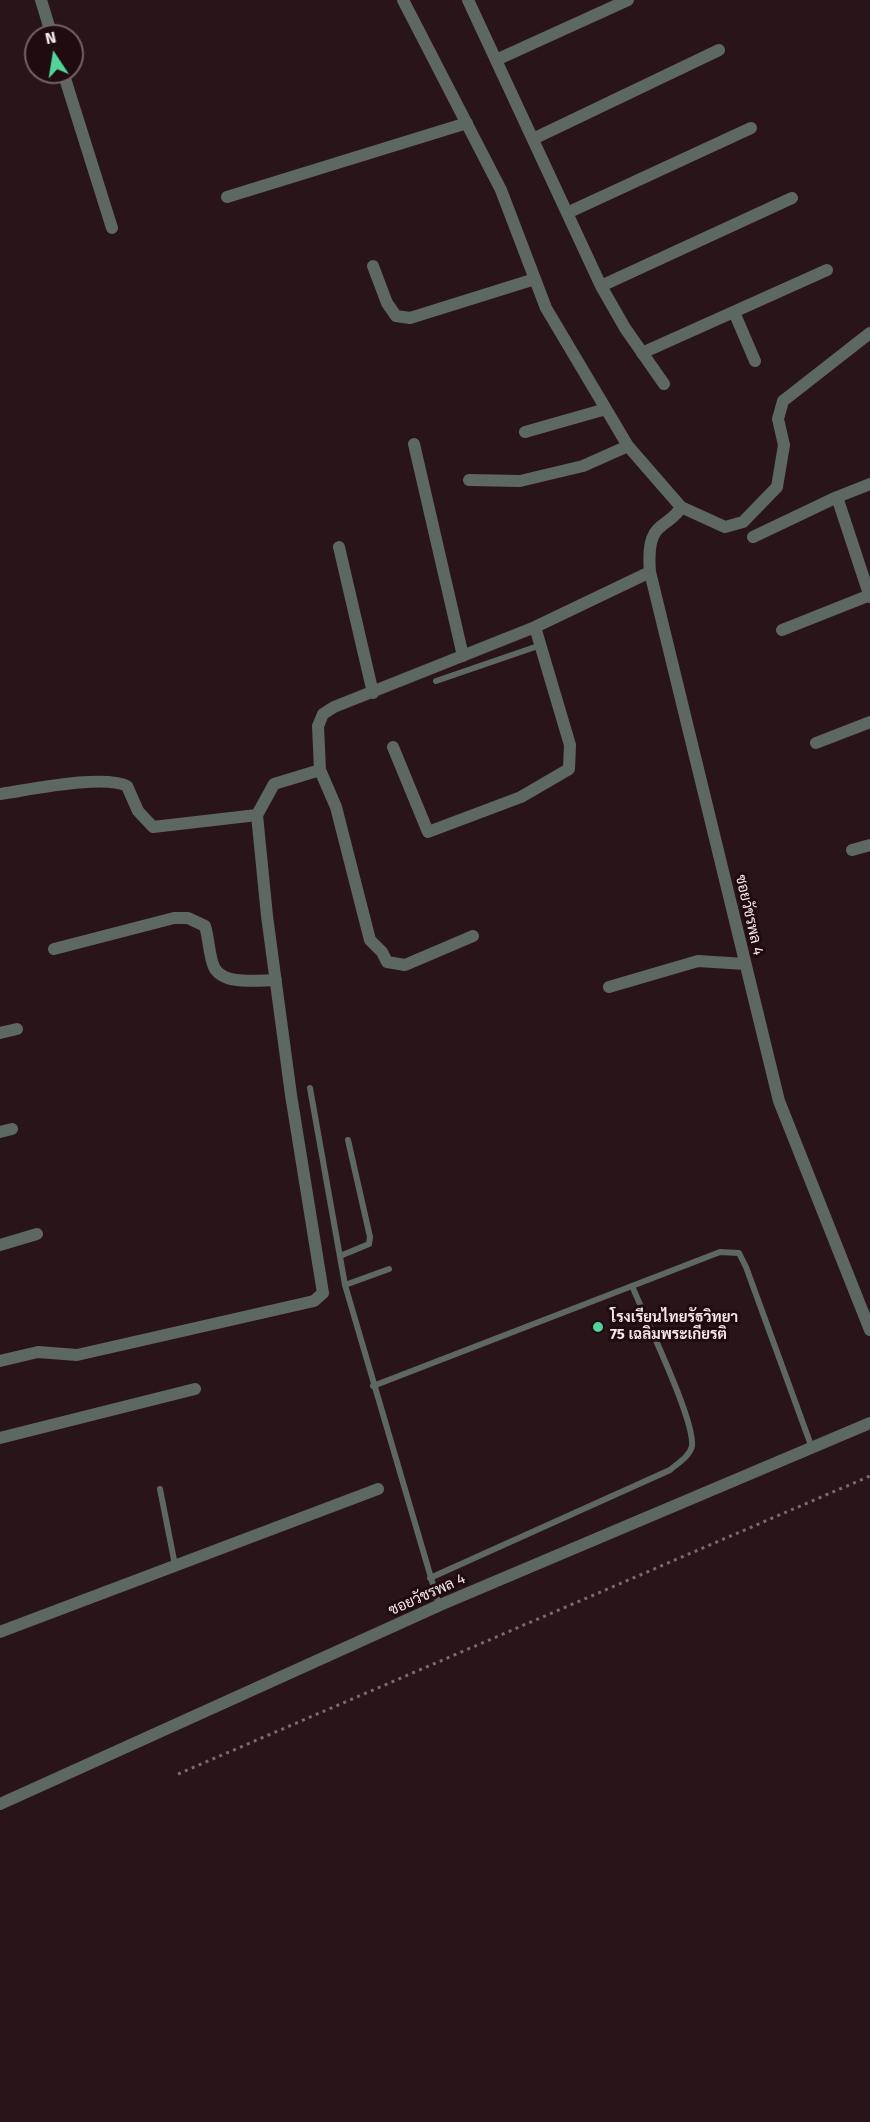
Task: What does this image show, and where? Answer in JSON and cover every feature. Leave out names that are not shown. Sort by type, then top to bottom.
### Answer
[{"type":"street","points":[[41,0],[48,24]]},
{"type":"street","points":[[404,0],[501,190],[546,308],[628,446],[681,507],[725,527],[743,522],[777,487],[784,445],[778,419],[783,401],[870,333]]},
{"type":"street","points":[[468,0],[601,286],[664,384]]},
{"type":"street","points":[[496,60],[628,0]]},
{"type":"street","points":[[533,139],[719,50]]},
{"type":"street","points":[[67,84],[112,228]]},
{"type":"street","points":[[227,197],[467,123]]},
{"type":"street","points":[[567,213],[751,128]]},
{"type":"street","points":[[601,286],[792,198]]},
{"type":"street","points":[[373,266],[387,303],[396,316],[410,318],[535,279]]},
{"type":"street","points":[[642,353],[827,270]]},
{"type":"street","points":[[734,312],[755,361]]},
{"type":"street","points":[[525,432],[606,409]]},
{"type":"street","points":[[414,444],[464,656]]},
{"type":"street","points":[[470,480],[520,481],[583,466],[628,446]]},
{"type":"street","points":[[753,537],[870,484]]},
{"type":"street","points":[[782,630],[870,596],[837,497]]},
{"type":"street","name":"ซอยวัชรพล 4","points":[[681,507],[677,516],[655,531],[649,554],[650,572],[779,1101],[870,1330]]},
{"type":"street","points":[[339,548],[372,693]]},
{"type":"street","points":[[473,936],[405,965],[387,962],[382,952],[370,940],[336,807],[320,770],[318,726],[322,714],[334,707],[535,627],[650,572]]},
{"type":"street","points":[[393,747],[425,831],[428,832],[521,797],[569,769],[570,745],[535,627]]},
{"type":"street","points":[[816,743],[870,722]]},
{"type":"street","points":[[0,1361],[38,1352],[77,1355],[319,1298],[324,1287],[291,1095],[257,815],[274,784],[320,770]]},
{"type":"street","points":[[0,794],[61,785],[118,781],[127,786],[138,810],[153,827],[257,815]]},
{"type":"street","points":[[852,850],[870,844]]},
{"type":"street","points":[[54,950],[174,918],[188,918],[205,926],[214,967],[221,976],[233,979],[276,980]]},
{"type":"street","points":[[609,987],[698,961],[744,964]]},
{"type":"street","points":[[0,1033],[17,1029]]},
{"type":"street","points":[[0,1245],[38,1234]]},
{"type":"street","points":[[0,1438],[195,1389]]},
{"type":"street","name":"ซอยวัชรพล 4","points":[[0,1804],[440,1605],[870,1423]]},
{"type":"street","points":[[0,1632],[378,1489]]},
{"type":"lane","points":[[436,681],[541,645]]},
{"type":"lane","points":[[310,1088],[345,1285],[373,1386],[440,1605]]},
{"type":"lane","points":[[340,1257],[369,1244],[370,1236],[348,1140]]},
{"type":"lane","points":[[373,1386],[633,1288],[720,1252],[740,1253],[813,1448]]},
{"type":"lane","points":[[345,1285],[389,1269]]},
{"type":"lane","points":[[430,1578],[670,1470],[687,1455],[692,1447],[687,1417],[633,1288]]},
{"type":"lane","points":[[160,1489],[175,1566]]},
{"type":"path","points":[[178,1774],[870,1476]]},
{"type":"place","name":"โรงเรียนไทยรัฐวิทยา 75 เฉลิมพระเกียรติ","points":[[598,1327]]}]
